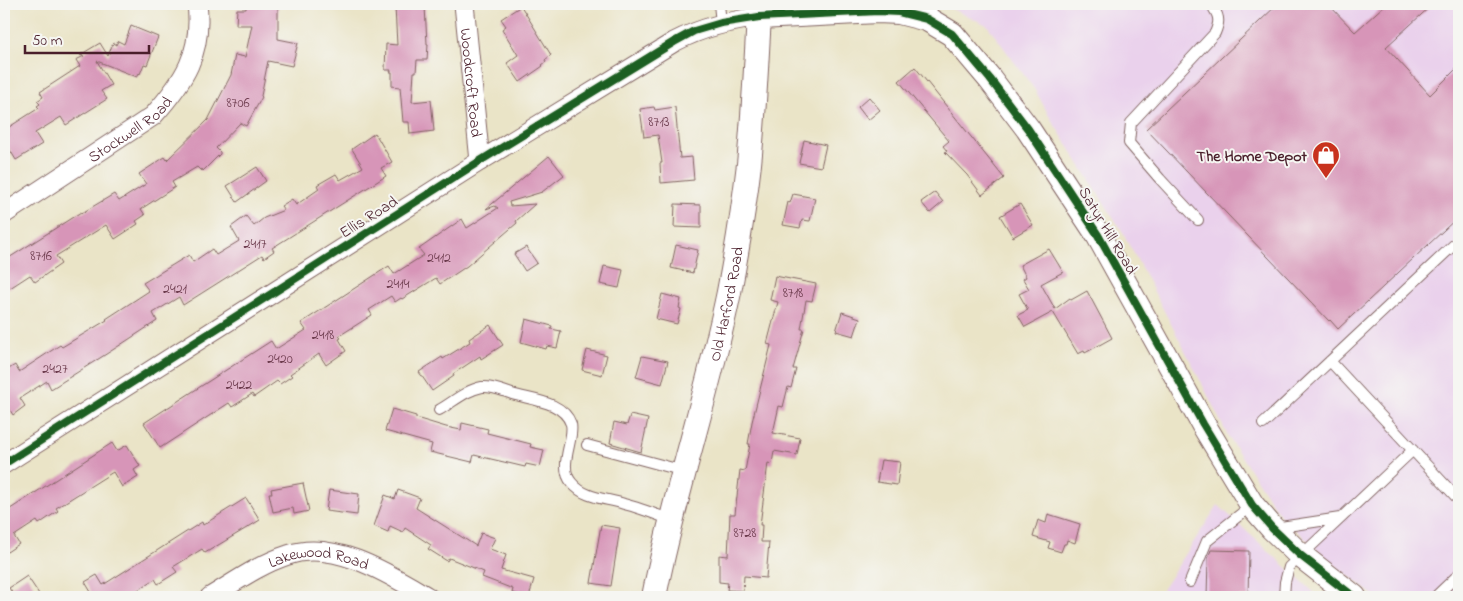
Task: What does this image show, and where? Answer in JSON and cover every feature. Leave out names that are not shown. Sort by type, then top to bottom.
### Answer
[{"type":"street","name":"Stockwell Road","points":[[4,214],[153,116],[172,94],[186,73],[196,49],[199,22],[197,4]]},
{"type":"street","name":"Woodcroft Road","points":[[464,4],[480,161]]},
{"type":"street","name":"Satyr Hill Road","points":[[759,10],[855,8],[900,12],[930,11],[967,51],[1050,160],[1098,235],[1203,424],[1252,505],[1300,556],[1354,597]]},
{"type":"street","name":"Ellis Road","points":[[4,464],[480,161],[674,42],[694,31],[759,10]]},
{"type":"street","name":"Old Harford Road","points":[[654,597],[671,520],[718,340],[738,235],[749,165],[759,10]]},
{"type":"street","name":"Lakewood Road","points":[[210,597],[271,561],[290,554],[311,550],[333,552],[354,558],[400,589],[428,597]]},
{"type":"lane","points":[[719,4],[721,23]]},
{"type":"lane","points":[[1198,220],[1160,180],[1129,143],[1131,123],[1215,33],[1219,23],[1214,9]]},
{"type":"lane","points":[[1263,424],[1459,240]]},
{"type":"lane","points":[[1330,361],[1459,500]]},
{"type":"lane","points":[[439,410],[465,393],[482,388],[494,388],[552,406],[568,418],[572,427],[566,473],[572,484],[590,496],[625,504],[671,520]]},
{"type":"lane","points":[[587,445],[684,471]]},
{"type":"lane","points":[[1284,597],[1289,567],[1413,450]]},
{"type":"lane","points":[[1190,582],[1207,541],[1252,505]]},
{"type":"lane","points":[[1272,528],[1340,518]]},
{"type":"lane","points":[[1438,595],[1459,574]]},
{"type":"shaded area","points":[[941,4],[1459,4],[1459,597],[1376,597],[1341,570],[1282,518],[1229,438],[1122,231],[1051,119],[1035,90],[987,25]]},
{"type":"shaded area","points":[[1218,505],[1319,597],[1160,597],[1160,593]]},
{"type":"building","points":[[246,4],[272,4],[272,6],[278,6],[278,39],[298,43],[292,66],[268,61],[262,97],[246,126],[240,123],[216,148],[220,154],[203,171],[197,167],[172,182],[175,187],[141,209],[145,215],[136,221],[138,224],[115,239],[106,225],[56,256],[61,264],[35,282],[30,275],[4,290],[4,261],[81,212],[114,194],[119,201],[146,184],[139,174],[165,157],[167,160],[208,120],[231,75],[235,55],[245,57],[252,25],[236,25],[237,9],[246,9]]},
{"type":"building","name":"The Home Depot","points":[[1278,4],[1328,4],[1355,32],[1386,4],[1433,4],[1386,47],[1430,95],[1459,66],[1459,216],[1338,329],[1146,129]]},
{"type":"building","points":[[425,6],[428,44],[427,60],[417,60],[416,72],[414,72],[412,102],[431,100],[434,131],[410,134],[409,122],[403,122],[400,87],[392,86],[392,72],[390,72],[391,70],[385,70],[386,44],[397,45],[395,7]]},
{"type":"building","points":[[521,6],[551,55],[545,60],[546,62],[543,66],[520,82],[507,63],[518,55],[502,29],[506,26],[501,19]]},
{"type":"building","points":[[131,26],[158,37],[147,65],[144,64],[140,74],[137,77],[97,61],[111,85],[101,91],[107,99],[66,125],[61,117],[35,133],[42,144],[16,160],[4,140],[9,135],[6,129],[39,108],[37,106],[40,104],[37,101],[43,97],[40,92],[80,66],[76,60],[84,56],[80,55],[100,43],[108,56],[113,43],[116,45],[118,41],[124,44]]},
{"type":"building","points":[[915,67],[1004,178],[982,195],[967,175],[945,152],[947,151],[943,146],[949,141],[899,81]]},
{"type":"building","points":[[869,97],[880,110],[868,120],[858,107]]},
{"type":"building","points":[[654,107],[655,110],[675,107],[680,158],[692,157],[694,180],[661,183],[660,163],[662,163],[658,135],[644,137],[640,109]]},
{"type":"building","points":[[375,133],[392,162],[381,168],[386,176],[272,248],[274,251],[264,258],[262,255],[183,305],[179,297],[153,313],[157,321],[51,389],[47,381],[20,398],[25,406],[13,415],[4,400],[4,372],[15,365],[19,372],[60,345],[62,347],[107,320],[149,291],[143,283],[189,255],[193,262],[212,249],[216,255],[239,241],[231,227],[246,216],[254,226],[264,218],[284,210],[281,206],[292,199],[296,205],[319,189],[317,185],[336,174],[340,180],[363,167],[352,149]]},
{"type":"building","points":[[804,140],[826,145],[821,167],[799,163]]},
{"type":"building","points":[[549,156],[564,175],[542,192],[509,202],[510,206],[535,204],[516,221],[517,223],[467,266],[440,284],[436,278],[402,299],[395,302],[391,296],[369,310],[372,315],[339,336],[346,351],[326,365],[319,354],[290,374],[292,376],[280,384],[277,381],[254,397],[252,394],[232,407],[229,403],[160,448],[144,423],[271,341],[276,349],[306,330],[301,323],[389,266],[394,274],[424,255],[419,249],[462,219],[467,228],[498,208],[495,206],[486,209]]},
{"type":"building","points":[[257,167],[266,181],[237,202],[227,186]]},
{"type":"building","points":[[935,192],[943,202],[930,213],[921,202]]},
{"type":"building","points":[[793,194],[815,198],[810,221],[802,220],[800,228],[783,225],[788,202],[790,203]]},
{"type":"building","points":[[675,204],[701,205],[701,228],[674,227]]},
{"type":"building","points":[[1020,204],[1033,225],[1013,237],[1000,216]]},
{"type":"building","points":[[676,245],[698,250],[693,273],[671,268]]},
{"type":"building","points":[[526,247],[537,263],[525,271],[514,254]]},
{"type":"building","points":[[1049,249],[1063,272],[1041,284],[1055,309],[1070,298],[1071,300],[1087,291],[1112,338],[1085,353],[1084,351],[1078,354],[1053,312],[1025,327],[1018,315],[1028,310],[1019,294],[1029,289],[1023,279],[1026,277],[1020,265]]},
{"type":"building","points":[[604,266],[623,270],[619,288],[600,284]]},
{"type":"building","points":[[775,276],[816,284],[812,301],[806,300],[801,329],[804,329],[793,369],[796,369],[791,388],[788,387],[783,407],[779,406],[773,433],[800,438],[797,455],[774,451],[772,464],[768,463],[760,525],[762,525],[761,542],[769,542],[766,578],[744,576],[743,591],[727,590],[728,583],[719,582],[719,555],[728,556],[730,514],[735,514],[740,470],[745,471],[752,422],[771,345],[767,344],[778,302],[770,300]]},
{"type":"building","points":[[662,294],[681,299],[679,308],[681,309],[677,324],[656,319]]},
{"type":"building","points":[[842,312],[860,318],[854,336],[836,331]]},
{"type":"building","points":[[526,319],[552,326],[551,329],[561,331],[557,348],[547,346],[546,349],[521,342]]},
{"type":"building","points":[[490,325],[503,345],[481,359],[480,356],[432,391],[419,372],[470,342],[469,339]]},
{"type":"building","points":[[587,350],[607,355],[602,375],[582,370]]},
{"type":"building","points":[[642,356],[668,361],[662,384],[636,377]]},
{"type":"building","points":[[392,409],[446,427],[461,430],[462,423],[488,429],[487,433],[531,444],[530,447],[544,450],[540,467],[526,464],[525,467],[474,455],[472,462],[430,452],[432,444],[385,431]]},
{"type":"building","points":[[630,415],[648,419],[641,452],[610,443],[614,422],[627,425]]},
{"type":"building","points":[[112,443],[117,451],[127,445],[140,466],[134,470],[138,477],[122,487],[113,472],[56,508],[58,511],[39,524],[37,521],[14,536],[19,544],[4,554],[4,513]]},
{"type":"building","points":[[881,460],[900,462],[897,485],[877,482]]},
{"type":"building","points":[[303,483],[309,511],[294,514],[293,508],[273,512],[269,493],[272,493],[271,489]]},
{"type":"building","points":[[329,490],[359,494],[357,515],[326,511]]},
{"type":"building","points":[[398,490],[420,498],[416,508],[476,546],[481,533],[495,538],[490,549],[506,555],[501,570],[534,579],[529,597],[512,593],[513,589],[482,577],[484,572],[449,558],[447,561],[428,549],[431,545],[405,528],[403,532],[390,526],[388,532],[374,526],[385,495],[395,499]]},
{"type":"building","points":[[246,498],[260,520],[205,553],[202,549],[173,567],[177,572],[158,584],[155,579],[127,597],[83,597],[91,592],[85,582],[97,575],[103,585],[202,522],[203,525]]},
{"type":"building","points":[[1048,514],[1080,524],[1075,543],[1067,540],[1061,552],[1048,548],[1050,542],[1033,537],[1038,520],[1046,523]]},
{"type":"building","points":[[601,525],[620,528],[611,586],[591,583]]},
{"type":"building","points":[[1211,550],[1249,551],[1248,597],[1207,597],[1208,558]]},
{"type":"building","points":[[27,576],[41,597],[15,597],[9,588]]},
{"type":"cycle path","points":[[4,464],[480,161],[694,31],[721,23],[759,17],[878,11],[899,12],[927,19],[952,34],[990,79],[1028,129],[1098,235],[1203,424],[1252,505],[1272,528],[1300,555],[1354,597]]},
{"type":"place","name":"The Home Depot","points":[[1326,179]]}]
